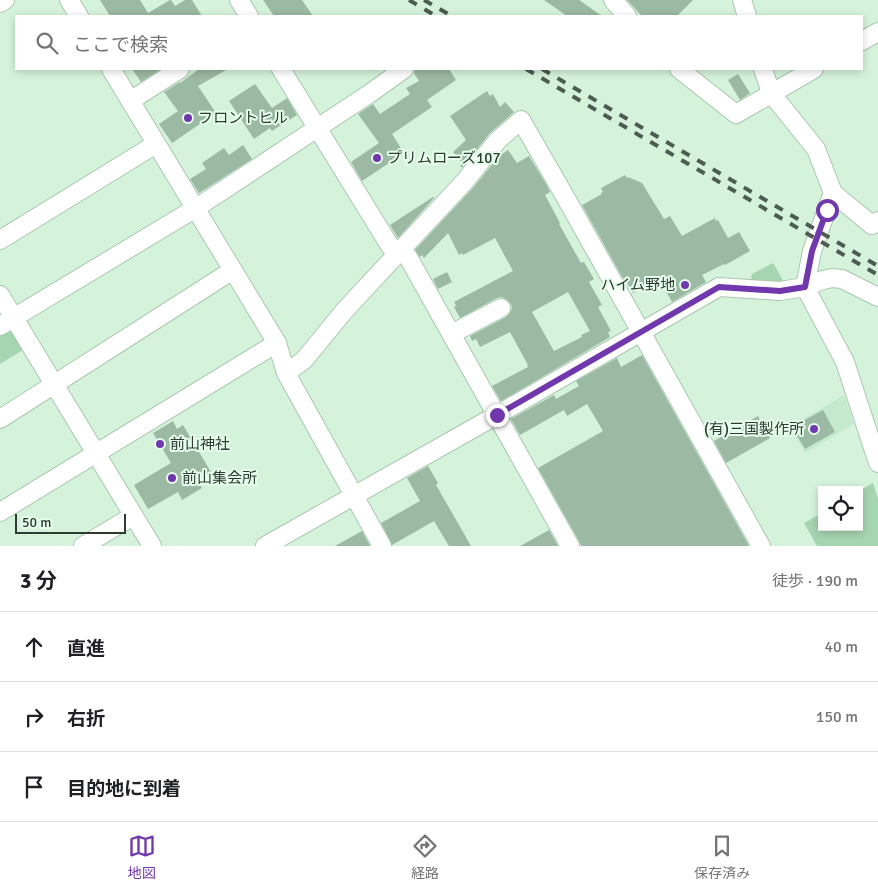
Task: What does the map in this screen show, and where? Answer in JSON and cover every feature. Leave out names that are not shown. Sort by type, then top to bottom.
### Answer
[{"type":"street","points":[[0,2],[5,0]]},
{"type":"street","points":[[69,0],[78,15]]},
{"type":"street","points":[[239,0],[248,15]]},
{"type":"street","points":[[613,0],[625,15]]},
{"type":"street","points":[[742,0],[747,15]]},
{"type":"street","points":[[863,41],[878,32]]},
{"type":"street","points":[[112,70],[277,342],[286,374],[382,546]]},
{"type":"street","points":[[130,101],[178,70]]},
{"type":"street","points":[[282,70],[390,246],[408,257],[570,546]]},
{"type":"street","points":[[7,321],[196,208],[403,70]]},
{"type":"street","points":[[679,70],[736,114],[812,70]]},
{"type":"street","points":[[764,70],[771,93],[816,149],[833,192],[872,225],[878,221]]},
{"type":"street","points":[[286,374],[304,360],[345,310],[465,181],[498,140],[521,120],[761,546]]},
{"type":"street","points":[[0,240],[156,144]]},
{"type":"street","points":[[833,192],[812,251],[805,287],[845,362],[878,462]]},
{"type":"street","points":[[0,419],[233,270]]},
{"type":"street","points":[[265,546],[719,287],[780,291],[805,287],[832,278],[842,279],[878,297]]},
{"type":"street","points":[[0,295],[7,321],[54,384],[152,546]]},
{"type":"street","points":[[451,334],[501,308]]},
{"type":"street","points":[[0,512],[277,342]]},
{"type":"street","points":[[83,546],[133,516]]},
{"type":"shaded area","points":[[773,263],[784,282],[754,282],[751,278],[752,274]]},
{"type":"shaded area","points":[[3,329],[12,331],[23,350],[0,364],[0,331]]},
{"type":"shaded area","points":[[844,395],[854,424],[805,453],[790,427]]},
{"type":"shaded area","points":[[873,483],[878,499],[878,546],[817,546],[804,523],[818,515],[818,531],[863,531],[863,489]]},
{"type":"building","points":[[100,0],[140,0],[148,13],[170,0],[175,6],[185,0],[192,0],[201,15],[109,15]]},
{"type":"building","points":[[263,0],[302,0],[312,15],[273,15]]},
{"type":"building","points":[[544,0],[579,0],[601,15],[566,15]]},
{"type":"building","points":[[627,0],[693,0],[678,15],[641,15]]},
{"type":"building","points":[[133,70],[159,70],[141,82]]},
{"type":"building","points":[[198,70],[226,70],[198,86],[216,113],[172,143],[159,124],[178,111],[164,92]]},
{"type":"building","points":[[415,70],[450,70],[456,80],[427,100],[432,107],[392,134],[404,153],[362,181],[351,162],[379,143],[358,114],[373,104],[380,114],[410,94],[406,88],[419,81],[414,73]]},
{"type":"building","points":[[738,74],[750,93],[740,100],[728,80]]},
{"type":"building","points":[[255,84],[272,108],[287,98],[297,115],[272,131],[270,128],[254,139],[229,101]]},
{"type":"building","points":[[487,91],[490,96],[493,94],[500,107],[505,102],[514,112],[490,133],[462,168],[460,165],[462,163],[453,152],[466,140],[450,116]]},
{"type":"building","points":[[243,145],[252,159],[199,193],[190,179],[206,169],[202,163],[224,148],[229,155]]},
{"type":"building","points":[[508,150],[517,163],[529,156],[550,192],[545,195],[559,224],[581,263],[584,262],[594,279],[589,282],[602,305],[598,307],[611,331],[608,332],[610,337],[501,401],[492,386],[528,367],[528,365],[510,332],[480,347],[476,339],[472,341],[470,336],[506,317],[512,308],[511,304],[506,299],[497,298],[460,318],[454,307],[456,306],[454,302],[513,271],[495,238],[463,255],[462,253],[459,255],[448,233],[424,258],[422,255],[420,257],[415,250],[473,188],[499,156]],"holes":[[[568,292],[590,331],[554,351],[532,312]]]},
{"type":"building","points":[[625,175],[627,178],[642,183],[664,219],[670,216],[682,236],[715,218],[728,238],[739,232],[750,251],[702,275],[706,282],[672,302],[659,279],[633,293],[582,205],[602,194],[601,188]]},
{"type":"building","points":[[434,198],[398,238],[390,225]]},
{"type":"building","points":[[447,272],[452,282],[438,289],[433,279]]},
{"type":"building","points":[[642,355],[749,546],[581,546],[538,468],[603,431],[587,404],[567,416],[564,410],[520,435],[511,419],[554,395],[556,399],[579,386],[576,381],[617,358],[621,367]]},
{"type":"building","name":"(有)三国製作所","points":[[823,410],[835,432],[805,449],[792,427]]},
{"type":"building","points":[[758,416],[770,438],[726,463],[714,441]]},
{"type":"building","points":[[173,421],[177,429],[183,425],[211,472],[198,480],[202,488],[182,500],[178,492],[148,509],[134,485],[171,463],[153,433]]},
{"type":"building","points":[[428,466],[438,483],[436,485],[471,546],[449,546],[434,521],[392,545],[381,523],[420,501],[407,478]]},
{"type":"building","points":[[549,530],[558,546],[520,546]]},
{"type":"building","points":[[362,531],[370,546],[335,546]]},
{"type":"railway","points":[[409,0],[434,15]]},
{"type":"railway","points":[[424,0],[450,15]]},
{"type":"railway","points":[[528,70],[878,275]]},
{"type":"railway","points":[[544,70],[878,266]]},
{"type":"place","name":"フロントヒル","points":[[188,118]]},
{"type":"place","name":"プリムローズ107","points":[[377,158]]},
{"type":"place","name":"ハイム野地","points":[[685,285]]},
{"type":"place","name":"(有)三国製作所","points":[[814,429]]},
{"type":"place","name":"前山神社","points":[[160,444]]},
{"type":"place","name":"前山集会所","points":[[172,478]]},
{"type":"route","points":[[497,415],[719,287],[780,291],[805,287],[812,251],[827,210]]}]
